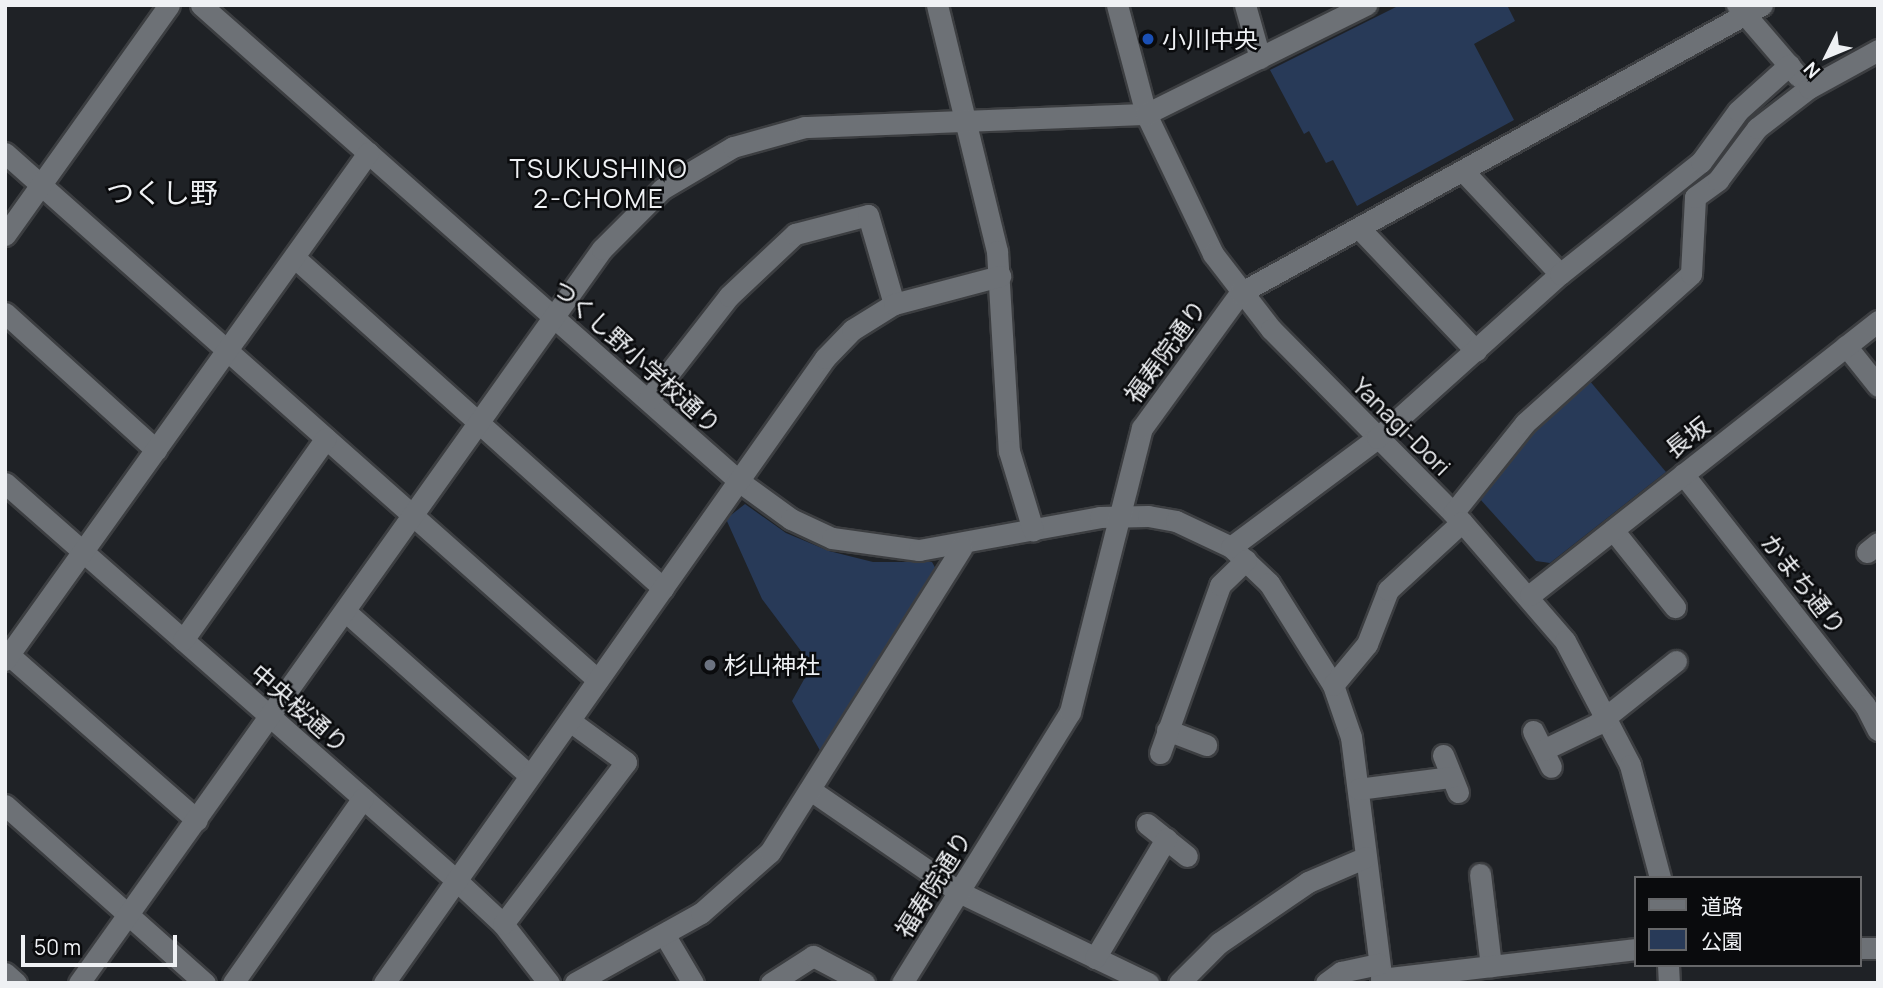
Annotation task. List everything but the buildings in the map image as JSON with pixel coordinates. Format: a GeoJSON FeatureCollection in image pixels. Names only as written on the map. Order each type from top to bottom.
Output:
{"type":"FeatureCollection","features":[{"type":"Feature","properties":{"kind":"street"},"geometry":{"type":"LineString","coordinates":[[5,235],[169,5]]}},
{"type":"Feature","properties":{"kind":"street","name":"つくし野小学校通り"},"geometry":{"type":"LineString","coordinates":[[201,5],[740,482],[791,519],[832,538],[874,548],[962,547],[1033,530],[1117,515],[1176,521],[1239,553]]}},
{"type":"Feature","properties":{"kind":"street"},"geometry":{"type":"LineString","coordinates":[[937,5],[1000,276],[1009,451],[1033,530]]}},
{"type":"Feature","properties":{"kind":"street","name":"Yanagi-Dori"},"geometry":{"type":"LineString","coordinates":[[1117,5],[1146,114],[1181,197],[1240,293],[1530,595],[1608,715],[1638,790],[1660,876]]}},
{"type":"Feature","properties":{"kind":"street"},"geometry":{"type":"LineString","coordinates":[[1245,5],[1260,58]]}},
{"type":"Feature","properties":{"kind":"street"},"geometry":{"type":"LineString","coordinates":[[79,983],[554,317],[631,215],[713,156],[805,127],[961,117],[1146,114],[1367,5]]}},
{"type":"Feature","properties":{"kind":"street"},"geometry":{"type":"LineString","coordinates":[[1748,9],[1809,88]]}},
{"type":"Feature","properties":{"kind":"street","name":"福寿院通り"},"geometry":{"type":"LineString","coordinates":[[902,983],[1070,712],[1132,453],[1153,406],[1240,293],[1464,172],[1748,9]]}},
{"type":"Feature","properties":{"kind":"street"},"geometry":{"type":"LineString","coordinates":[[1333,685],[1367,644],[1388,590],[1457,517],[1525,423],[1691,274],[1695,197],[1718,180],[1757,128],[1809,88],[1878,50]]}},
{"type":"Feature","properties":{"kind":"street"},"geometry":{"type":"LineString","coordinates":[[1160,753],[1220,585],[1239,553],[1377,438],[1560,274],[1702,162],[1738,111],[1789,65]]}},
{"type":"Feature","properties":{"kind":"street"},"geometry":{"type":"LineString","coordinates":[[5,153],[598,680]]}},
{"type":"Feature","properties":{"kind":"street"},"geometry":{"type":"LineString","coordinates":[[197,820],[7,657],[368,153]]}},
{"type":"Feature","properties":{"kind":"street"},"geometry":{"type":"LineString","coordinates":[[1464,172],[1560,274]]}},
{"type":"Feature","properties":{"kind":"street"},"geometry":{"type":"LineString","coordinates":[[648,400],[722,304],[795,234],[868,215],[894,304]]}},
{"type":"Feature","properties":{"kind":"street"},"geometry":{"type":"LineString","coordinates":[[1360,229],[1476,351]]}},
{"type":"Feature","properties":{"kind":"street"},"geometry":{"type":"LineString","coordinates":[[294,257],[663,588]]}},
{"type":"Feature","properties":{"kind":"street"},"geometry":{"type":"LineString","coordinates":[[384,983],[825,358],[852,330],[894,304],[1000,276]]}},
{"type":"Feature","properties":{"kind":"street"},"geometry":{"type":"LineString","coordinates":[[5,313],[156,450]]}},
{"type":"Feature","properties":{"kind":"street","name":"長坂"},"geometry":{"type":"LineString","coordinates":[[1530,595],[1878,321]]}},
{"type":"Feature","properties":{"kind":"street"},"geometry":{"type":"LineString","coordinates":[[1846,346],[1878,386]]}},
{"type":"Feature","properties":{"kind":"street"},"geometry":{"type":"LineString","coordinates":[[183,640],[326,438]]}},
{"type":"Feature","properties":{"kind":"street","name":"かまち通り"},"geometry":{"type":"LineString","coordinates":[[1684,474],[1865,705],[1878,730]]}},
{"type":"Feature","properties":{"kind":"street","name":"中央桜通り"},"geometry":{"type":"LineString","coordinates":[[5,483],[456,880],[503,924],[543,981]]}},
{"type":"Feature","properties":{"kind":"street"},"geometry":{"type":"LineString","coordinates":[[1613,530],[1675,607]]}},
{"type":"Feature","properties":{"kind":"street"},"geometry":{"type":"LineString","coordinates":[[575,983],[664,934],[738,886],[812,791],[962,547]]}},
{"type":"Feature","properties":{"kind":"street"},"geometry":{"type":"LineString","coordinates":[[1239,553],[1269,583],[1333,685],[1351,737],[1381,975]]}},
{"type":"Feature","properties":{"kind":"street"},"geometry":{"type":"LineString","coordinates":[[345,611],[529,775]]}},
{"type":"Feature","properties":{"kind":"street"},"geometry":{"type":"LineString","coordinates":[[1542,749],[1608,715],[1676,661]]}},
{"type":"Feature","properties":{"kind":"street"},"geometry":{"type":"LineString","coordinates":[[503,924],[625,762],[570,721]]}},
{"type":"Feature","properties":{"kind":"street"},"geometry":{"type":"LineString","coordinates":[[1167,730],[1206,745]]}},
{"type":"Feature","properties":{"kind":"street"},"geometry":{"type":"LineString","coordinates":[[1358,789],[1455,785],[1443,755]]}},
{"type":"Feature","properties":{"kind":"street"},"geometry":{"type":"LineString","coordinates":[[812,791],[959,892],[1148,983]]}},
{"type":"Feature","properties":{"kind":"street"},"geometry":{"type":"LineString","coordinates":[[233,983],[363,798]]}},
{"type":"Feature","properties":{"kind":"street"},"geometry":{"type":"LineString","coordinates":[[5,805],[205,983]]}},
{"type":"Feature","properties":{"kind":"street"},"geometry":{"type":"LineString","coordinates":[[1147,824],[1186,856]]}},
{"type":"Feature","properties":{"kind":"street"},"geometry":{"type":"LineString","coordinates":[[1095,958],[1166,839]]}},
{"type":"Feature","properties":{"kind":"street"},"geometry":{"type":"LineString","coordinates":[[1180,983],[1219,943],[1308,882],[1366,857]]}},
{"type":"Feature","properties":{"kind":"street"},"geometry":{"type":"LineString","coordinates":[[1480,874],[1491,966]]}},
{"type":"Feature","properties":{"kind":"street"},"geometry":{"type":"LineString","coordinates":[[664,934],[693,983]]}},
{"type":"Feature","properties":{"kind":"street"},"geometry":{"type":"LineString","coordinates":[[1326,983],[1341,971],[1381,975],[1491,966],[1634,949]]}},
{"type":"Feature","properties":{"kind":"street"},"geometry":{"type":"LineString","coordinates":[[771,983],[813,956],[864,983]]}},
{"type":"Feature","properties":{"kind":"street"},"geometry":{"type":"LineString","coordinates":[[5,973],[16,983]]}},
{"type":"Feature","properties":{"kind":"green space"},"geometry":{"type":"Polygon","coordinates":[[[1400,5],[1507,5],[1515,21],[1474,44],[1514,120],[1357,206],[1333,160],[1326,163],[1309,131],[1304,134],[1270,70],[1400,5]]]}},
{"type":"Feature","properties":{"kind":"green space"},"geometry":{"type":"Polygon","coordinates":[[[1589,380],[1666,472],[1550,563],[1536,561],[1480,499],[1481,491],[1533,426],[1589,380]]]}},
{"type":"Feature","properties":{"kind":"green space"},"geometry":{"type":"Polygon","coordinates":[[[745,504],[786,533],[829,551],[873,562],[932,562],[937,571],[822,754],[792,701],[807,674],[807,659],[762,599],[726,519],[745,504]]]}},
{"type":"Feature","properties":{"kind":"place","name":"小川中央"},"geometry":{"type":"Point","coordinates":[1148,39]}},
{"type":"Feature","properties":{"kind":"place","name":"杉山神社"},"geometry":{"type":"Point","coordinates":[710,665]}},
{"type":"Feature","properties":{"kind":"district","name":"TSUKUSHINO 2-CHOME"},"geometry":{"type":"Point","coordinates":[599,184]}},
{"type":"Feature","properties":{"kind":"district","name":"つくし野"},"geometry":{"type":"Point","coordinates":[162,192]}}]}
